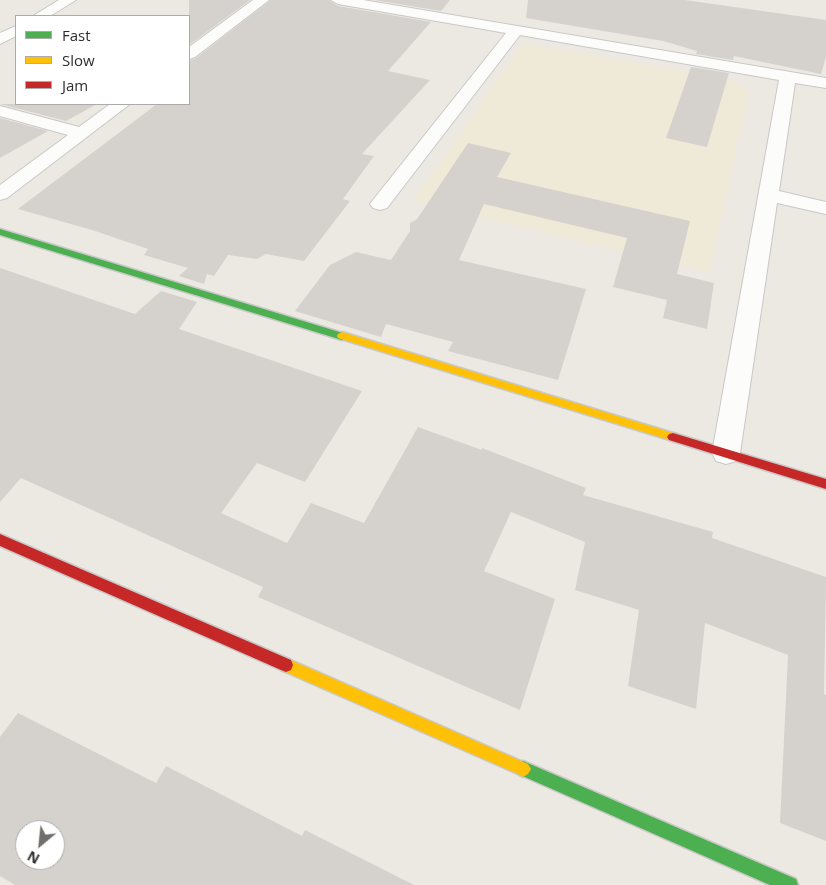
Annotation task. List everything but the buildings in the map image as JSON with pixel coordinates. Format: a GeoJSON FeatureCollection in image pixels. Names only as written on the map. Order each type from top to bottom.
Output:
{"type":"FeatureCollection","features":[{"type":"Feature","properties":{"kind":"street"},"geometry":{"type":"LineString","coordinates":[[42,15],[69,0]]}},
{"type":"Feature","properties":{"kind":"street"},"geometry":{"type":"LineString","coordinates":[[190,53],[262,0]]}},
{"type":"Feature","properties":{"kind":"street"},"geometry":{"type":"LineString","coordinates":[[338,0],[826,82]]}},
{"type":"Feature","properties":{"kind":"street"},"geometry":{"type":"LineString","coordinates":[[0,26],[15,30]]}},
{"type":"Feature","properties":{"kind":"street"},"geometry":{"type":"LineString","coordinates":[[380,204],[516,30]]}},
{"type":"Feature","properties":{"kind":"street"},"geometry":{"type":"LineString","coordinates":[[0,39],[15,31]]}},
{"type":"Feature","properties":{"kind":"street"},"geometry":{"type":"LineString","coordinates":[[726,453],[788,76]]}},
{"type":"Feature","properties":{"kind":"street"},"geometry":{"type":"LineString","coordinates":[[0,194],[120,105]]}},
{"type":"Feature","properties":{"kind":"street"},"geometry":{"type":"LineString","coordinates":[[0,112],[82,133]]}},
{"type":"Feature","properties":{"kind":"street"},"geometry":{"type":"LineString","coordinates":[[768,195],[826,208]]}},
{"type":"Feature","properties":{"kind":"street"},"geometry":{"type":"LineString","coordinates":[[0,232],[826,484]]}},
{"type":"Feature","properties":{"kind":"street"},"geometry":{"type":"LineString","coordinates":[[0,540],[790,885]]}},
{"type":"Feature","properties":{"kind":"shaded area"},"geometry":{"type":"Polygon","coordinates":[[[523,43],[732,80],[749,92],[709,272],[414,201],[523,43]]]}},
{"type":"Feature","properties":{"kind":"traffic: fast"},"geometry":{"type":"LineString","coordinates":[[0,232],[342,336]]}},
{"type":"Feature","properties":{"kind":"traffic: fast"},"geometry":{"type":"LineString","coordinates":[[523,769],[790,885]]}},
{"type":"Feature","properties":{"kind":"traffic: slow"},"geometry":{"type":"LineString","coordinates":[[342,336],[673,437]]}},
{"type":"Feature","properties":{"kind":"traffic: slow"},"geometry":{"type":"LineString","coordinates":[[286,665],[523,769]]}},
{"type":"Feature","properties":{"kind":"traffic: jam"},"geometry":{"type":"LineString","coordinates":[[673,437],[826,484]]}},
{"type":"Feature","properties":{"kind":"traffic: jam"},"geometry":{"type":"LineString","coordinates":[[0,540],[286,665]]}}]}
